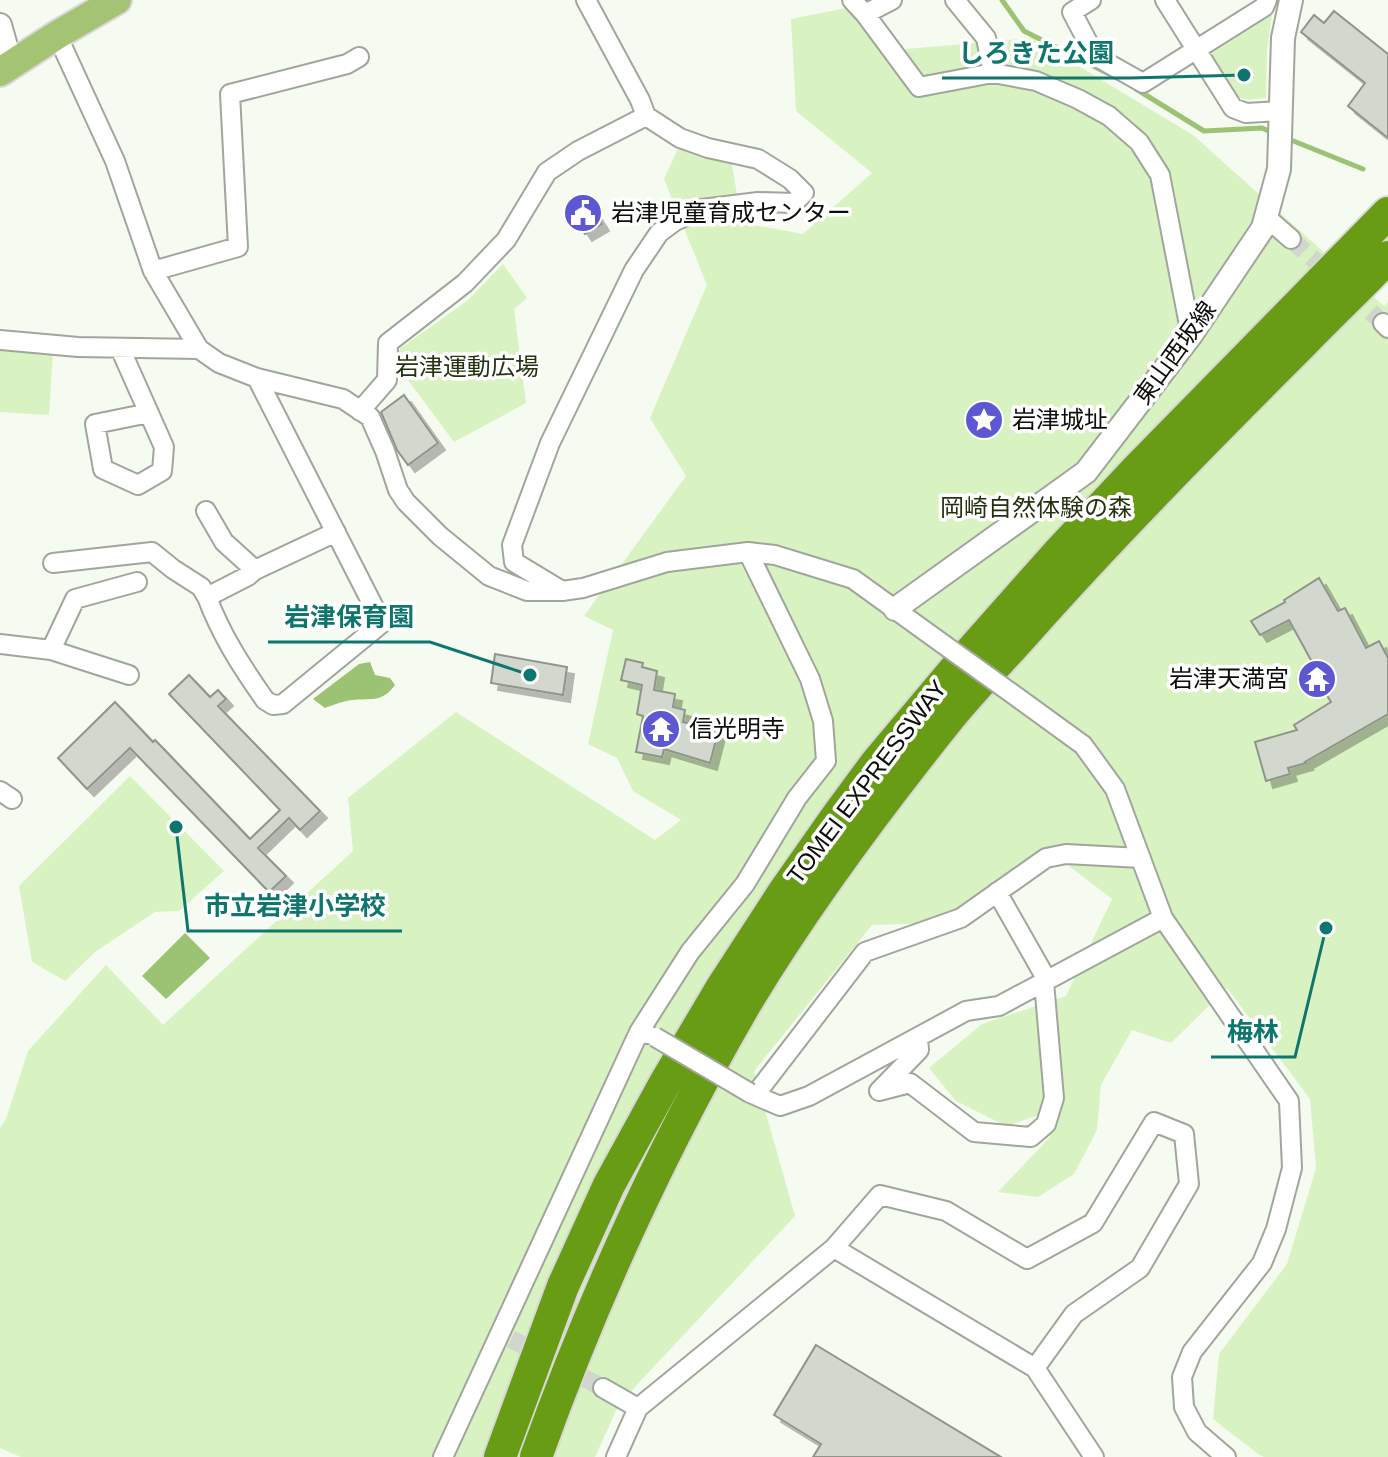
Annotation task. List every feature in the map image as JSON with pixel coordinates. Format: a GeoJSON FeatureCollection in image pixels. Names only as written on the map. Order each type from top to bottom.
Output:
{"type":"FeatureCollection","features":[{"type":"Feature","properties":{"kind":"highway","name":"TOMEI EXPRESSWAY"},"geometry":{"type":"LineString","coordinates":[[500,1457],[563,1286],[609,1185],[665,1083],[766,945],[837,816],[876,763],[1057,554],[1388,213]]}},
{"type":"Feature","properties":{"kind":"highway","name":"TOMEI EXPRESSWAY"},"geometry":{"type":"LineString","coordinates":[[536,1457],[589,1318],[636,1210],[692,1099],[747,1002],[766,945],[807,909],[952,715],[1062,591],[1388,257]]}},
{"type":"Feature","properties":{"kind":"main road"},"geometry":{"type":"LineString","coordinates":[[5,68],[117,0]]}},
{"type":"Feature","properties":{"kind":"street"},"geometry":{"type":"LineString","coordinates":[[562,591],[514,562],[512,545],[550,443],[634,270],[659,233],[675,221],[702,209],[758,202],[794,203],[804,193],[790,179],[758,159],[680,138],[646,116],[586,0]]}},
{"type":"Feature","properties":{"kind":"street"},"geometry":{"type":"LineString","coordinates":[[892,0],[859,7],[919,87],[993,73],[1036,81],[1109,116],[1139,142],[1160,175],[1191,335]]}},
{"type":"Feature","properties":{"kind":"street"},"geometry":{"type":"LineString","coordinates":[[955,0],[986,38],[993,73]]}},
{"type":"Feature","properties":{"kind":"street"},"geometry":{"type":"LineString","coordinates":[[1091,0],[1069,6],[1095,56],[1143,83],[1264,7],[1267,0]]}},
{"type":"Feature","properties":{"kind":"street"},"geometry":{"type":"LineString","coordinates":[[1165,0],[1233,108],[1246,113],[1282,111]]}},
{"type":"Feature","properties":{"kind":"street","name":"東山西坂線"},"geometry":{"type":"LineString","coordinates":[[895,609],[1086,472],[1191,335],[1263,228],[1279,169],[1283,38],[1291,0]]}},
{"type":"Feature","properties":{"kind":"street"},"geometry":{"type":"LineString","coordinates":[[0,25],[5,68]]}},
{"type":"Feature","properties":{"kind":"street"},"geometry":{"type":"LineString","coordinates":[[57,35],[115,161],[153,271],[199,349],[219,363],[257,378],[343,399],[370,417],[398,490],[406,502],[440,536],[489,576],[527,591],[562,591],[583,588],[667,562],[748,552],[775,555],[853,579],[1083,745],[1115,789],[1163,918],[1289,1101],[1292,1168],[1276,1229],[1262,1263],[1192,1352],[1182,1377],[1184,1407],[1197,1432],[1226,1457]]}},
{"type":"Feature","properties":{"kind":"street"},"geometry":{"type":"LineString","coordinates":[[153,271],[238,247],[230,94],[347,64],[359,57]]}},
{"type":"Feature","properties":{"kind":"street"},"geometry":{"type":"LineString","coordinates":[[360,411],[387,380],[388,343],[465,283],[506,240],[547,172],[578,151],[646,116]]}},
{"type":"Feature","properties":{"kind":"street"},"geometry":{"type":"LineString","coordinates":[[1266,217],[1291,239]]}},
{"type":"Feature","properties":{"kind":"street"},"geometry":{"type":"LineString","coordinates":[[0,340],[78,347],[199,349]]}},
{"type":"Feature","properties":{"kind":"street"},"geometry":{"type":"LineString","coordinates":[[120,348],[149,413],[164,447],[162,471],[138,485],[103,469],[95,424],[149,413]]}},
{"type":"Feature","properties":{"kind":"street"},"geometry":{"type":"LineString","coordinates":[[53,563],[152,552],[201,587],[232,650],[265,700],[273,705],[283,704],[382,623],[257,378]]}},
{"type":"Feature","properties":{"kind":"street"},"geometry":{"type":"LineString","coordinates":[[206,511],[224,542],[255,570]]}},
{"type":"Feature","properties":{"kind":"street"},"geometry":{"type":"LineString","coordinates":[[207,597],[255,570],[336,532]]}},
{"type":"Feature","properties":{"kind":"street"},"geometry":{"type":"LineString","coordinates":[[443,1457],[506,1335],[647,1034],[690,952],[745,884],[797,798],[826,761],[823,721],[810,679],[748,552]]}},
{"type":"Feature","properties":{"kind":"street"},"geometry":{"type":"LineString","coordinates":[[51,650],[75,599],[137,582]]}},
{"type":"Feature","properties":{"kind":"street"},"geometry":{"type":"LineString","coordinates":[[0,644],[51,650],[129,675]]}},
{"type":"Feature","properties":{"kind":"street"},"geometry":{"type":"LineString","coordinates":[[753,1094],[865,952],[961,918],[1046,858],[1066,854],[1141,858]]}},
{"type":"Feature","properties":{"kind":"street"},"geometry":{"type":"LineString","coordinates":[[918,1037],[919,1050],[879,1091],[910,1083],[974,1132],[1031,1137],[1046,1124],[1054,1098],[1045,981],[997,892]]}},
{"type":"Feature","properties":{"kind":"street"},"geometry":{"type":"LineString","coordinates":[[647,1034],[780,1106],[809,1096],[966,1011],[999,1006],[1163,918]]}},
{"type":"Feature","properties":{"kind":"street"},"geometry":{"type":"LineString","coordinates":[[616,1457],[638,1408],[834,1248],[880,1195],[946,1211],[1027,1259],[1093,1223],[1154,1122],[1184,1134],[1189,1184],[1140,1268],[1074,1314],[1035,1368]]}},
{"type":"Feature","properties":{"kind":"street"},"geometry":{"type":"LineString","coordinates":[[834,1248],[1035,1368],[1094,1457]]}},
{"type":"Feature","properties":{"kind":"street"},"geometry":{"type":"LineString","coordinates":[[603,1388],[638,1408]]}},
{"type":"Feature","properties":{"kind":"green space","name":"岡崎自然体験の森"},"geometry":{"type":"Polygon","coordinates":[[[846,8],[883,51],[1032,38],[1193,135],[1384,306],[1388,302],[1388,1457],[1264,1457],[1213,1419],[1219,1354],[1287,1264],[1316,1168],[1310,1099],[1227,988],[1171,1043],[1132,1030],[1101,1085],[1097,1130],[1074,1174],[1038,1197],[998,1192],[1050,1137],[1042,1114],[1006,1126],[956,1101],[929,1068],[982,1024],[1066,996],[1112,899],[1060,859],[964,922],[872,925],[754,1071],[795,1216],[619,1404],[595,1457],[21,1457],[0,1448],[0,1128],[6,1119],[28,1051],[106,965],[163,1025],[353,851],[348,798],[456,712],[655,840],[681,820],[633,791],[617,758],[588,744],[613,630],[584,616],[686,476],[650,418],[707,285],[664,179],[683,138],[730,154],[742,223],[803,234],[872,173],[796,111],[791,19],[846,8]]]}},
{"type":"Feature","properties":{"kind":"green space"},"geometry":{"type":"Polygon","coordinates":[[[1272,15],[1267,50],[1266,98],[1248,100],[1235,96],[1209,55],[1272,15]]]}},
{"type":"Feature","properties":{"kind":"green space","name":"岩津運動広場"},"geometry":{"type":"Polygon","coordinates":[[[503,264],[527,298],[514,309],[526,403],[454,442],[390,356],[468,300],[503,264]]]}},
{"type":"Feature","properties":{"kind":"green space"},"geometry":{"type":"Polygon","coordinates":[[[0,345],[53,352],[49,415],[0,412],[0,345]]]}},
{"type":"Feature","properties":{"kind":"green space"},"geometry":{"type":"Polygon","coordinates":[[[130,776],[224,871],[179,911],[155,912],[95,952],[65,981],[32,962],[19,886],[130,776]]]}},
{"type":"Feature","properties":{"kind":"shaded area"},"geometry":{"type":"Polygon","coordinates":[[[370,662],[375,675],[390,678],[395,685],[385,695],[345,701],[325,708],[313,699],[359,664],[370,662]]]}},
{"type":"Feature","properties":{"kind":"shaded area"},"geometry":{"type":"Polygon","coordinates":[[[185,933],[210,958],[166,999],[142,976],[185,933]]]}},
{"type":"Feature","properties":{"kind":"building"},"geometry":{"type":"Polygon","coordinates":[[[1334,11],[1388,54],[1388,138],[1348,106],[1365,83],[1301,32],[1314,15],[1324,23],[1334,11]]]}},
{"type":"Feature","properties":{"kind":"building"},"geometry":{"type":"Polygon","coordinates":[[[585,197],[602,224],[585,234],[568,208],[585,197]]]}},
{"type":"Feature","properties":{"kind":"building"},"geometry":{"type":"Polygon","coordinates":[[[404,395],[438,443],[408,465],[397,450],[381,412],[404,395]]]}},
{"type":"Feature","properties":{"kind":"building"},"geometry":{"type":"Polygon","coordinates":[[[1319,578],[1338,611],[1345,608],[1366,648],[1379,641],[1388,658],[1388,714],[1306,763],[1288,768],[1290,774],[1266,781],[1255,742],[1297,730],[1294,725],[1331,702],[1308,665],[1312,662],[1289,620],[1260,635],[1251,621],[1319,578]]]}},
{"type":"Feature","properties":{"kind":"building"},"geometry":{"type":"Polygon","coordinates":[[[495,654],[567,667],[563,695],[491,683],[495,654]]]}},
{"type":"Feature","properties":{"kind":"building"},"geometry":{"type":"Polygon","coordinates":[[[626,659],[643,663],[642,667],[657,671],[654,690],[675,694],[673,707],[685,710],[683,722],[718,732],[710,763],[664,749],[662,757],[636,752],[643,716],[637,714],[642,685],[621,680],[626,659]]]}},
{"type":"Feature","properties":{"kind":"building"},"geometry":{"type":"Polygon","coordinates":[[[189,675],[210,697],[218,690],[226,699],[218,706],[320,811],[300,830],[289,818],[258,848],[286,876],[269,892],[130,748],[87,789],[58,758],[115,702],[250,839],[280,810],[169,694],[189,675]]]}},
{"type":"Feature","properties":{"kind":"building"},"geometry":{"type":"Polygon","coordinates":[[[816,1345],[1001,1457],[813,1457],[821,1444],[774,1415],[816,1345]]]}},
{"type":"Feature","properties":{"kind":"waterway"},"geometry":{"type":"LineString","coordinates":[[1002,0],[1024,31],[1117,78]]}},
{"type":"Feature","properties":{"kind":"waterway"},"geometry":{"type":"LineString","coordinates":[[1136,89],[1204,131],[1262,128],[1273,133]]}},
{"type":"Feature","properties":{"kind":"waterway"},"geometry":{"type":"LineString","coordinates":[[1286,138],[1363,169]]}},
{"type":"Feature","properties":{"kind":"tunnel"},"geometry":{"type":"LineString","coordinates":[[1291,239],[1383,323]]}},
{"type":"Feature","properties":{"kind":"tunnel"},"geometry":{"type":"LineString","coordinates":[[511,1339],[603,1388]]}},
{"type":"Feature","properties":{"kind":"place","name":"しろきた公園"},"geometry":{"type":"Point","coordinates":[1244,75]}},
{"type":"Feature","properties":{"kind":"place","name":"岩津児童育成センター"},"geometry":{"type":"Point","coordinates":[583,213]}},
{"type":"Feature","properties":{"kind":"place","name":"岩津城址"},"geometry":{"type":"Point","coordinates":[984,420]}},
{"type":"Feature","properties":{"kind":"place","name":"岩津保育園"},"geometry":{"type":"Point","coordinates":[530,675]}},
{"type":"Feature","properties":{"kind":"place","name":"岩津天満宮"},"geometry":{"type":"Point","coordinates":[1317,679]}},
{"type":"Feature","properties":{"kind":"place","name":"信光明寺"},"geometry":{"type":"Point","coordinates":[661,729]}},
{"type":"Feature","properties":{"kind":"place","name":"市立岩津小学校"},"geometry":{"type":"Point","coordinates":[176,827]}},
{"type":"Feature","properties":{"kind":"place","name":"梅林"},"geometry":{"type":"Point","coordinates":[1326,928]}}]}
